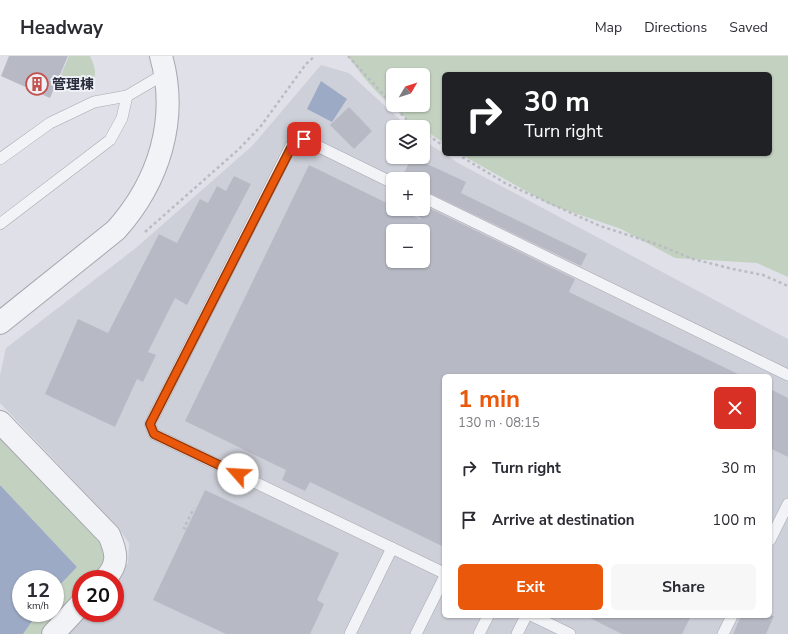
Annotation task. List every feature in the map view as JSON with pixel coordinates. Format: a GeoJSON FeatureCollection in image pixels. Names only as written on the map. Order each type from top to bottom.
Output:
{"type":"FeatureCollection","features":[{"type":"Feature","properties":{"kind":"street"},"geometry":{"type":"LineString","coordinates":[[0,323],[116,230],[132,211],[153,173],[161,151],[167,125],[164,65]]}},
{"type":"Feature","properties":{"kind":"street"},"geometry":{"type":"LineString","coordinates":[[0,422],[109,535],[115,548],[116,565],[112,570]]}},
{"type":"Feature","properties":{"kind":"street"},"geometry":{"type":"LineString","coordinates":[[53,634],[72,614]]}},
{"type":"Feature","properties":{"kind":"lane"},"geometry":{"type":"LineString","coordinates":[[0,159],[50,123],[94,102],[127,96],[164,65]]}},
{"type":"Feature","properties":{"kind":"lane"},"geometry":{"type":"LineString","coordinates":[[0,224],[110,140],[122,118],[127,96]]}},
{"type":"Feature","properties":{"kind":"lane"},"geometry":{"type":"LineString","coordinates":[[386,180],[304,139],[294,142],[150,424],[154,434],[442,572]]}},
{"type":"Feature","properties":{"kind":"lane"},"geometry":{"type":"LineString","coordinates":[[430,200],[788,375]]}},
{"type":"Feature","properties":{"kind":"lane"},"geometry":{"type":"LineString","coordinates":[[772,536],[788,504]]}},
{"type":"Feature","properties":{"kind":"lane"},"geometry":{"type":"LineString","coordinates":[[350,634],[392,548]]}},
{"type":"Feature","properties":{"kind":"lane"},"geometry":{"type":"LineString","coordinates":[[416,634],[442,582]]}},
{"type":"Feature","properties":{"kind":"lane"},"geometry":{"type":"LineString","coordinates":[[479,634],[487,618]]}},
{"type":"Feature","properties":{"kind":"lane"},"geometry":{"type":"LineString","coordinates":[[516,634],[525,618]]}},
{"type":"Feature","properties":{"kind":"lane"},"geometry":{"type":"LineString","coordinates":[[537,618],[570,634]]}},
{"type":"Feature","properties":{"kind":"lane"},"geometry":{"type":"LineString","coordinates":[[723,634],[731,618]]}},
{"type":"Feature","properties":{"kind":"path"},"geometry":{"type":"LineString","coordinates":[[142,234],[239,149],[262,126],[306,64],[315,56]]}},
{"type":"Feature","properties":{"kind":"path"},"geometry":{"type":"LineString","coordinates":[[348,56],[396,109],[408,120]]}},
{"type":"Feature","properties":{"kind":"path"},"geometry":{"type":"LineString","coordinates":[[430,137],[442,145]]}},
{"type":"Feature","properties":{"kind":"path"},"geometry":{"type":"LineString","coordinates":[[460,156],[505,183],[600,226],[656,244],[693,259],[763,275],[788,286]]}},
{"type":"Feature","properties":{"kind":"path"},"geometry":{"type":"LineString","coordinates":[[186,529],[184,528],[194,508]]}},
{"type":"Feature","properties":{"kind":"shaded area"},"geometry":{"type":"Polygon","coordinates":[[[321,65],[349,73],[386,107],[386,112],[392,112],[400,120],[386,120],[386,164],[430,164],[430,145],[442,152],[442,156],[448,156],[460,164],[788,339],[788,634],[65,634],[76,622],[124,622],[124,570],[122,570],[128,563],[129,543],[115,524],[0,403],[0,375],[6,348],[137,247],[252,146],[321,65]]]}},
{"type":"Feature","properties":{"kind":"green space"},"geometry":{"type":"Polygon","coordinates":[[[69,56],[90,56],[95,75],[93,81],[88,85],[74,89],[55,89],[69,56]]]}},
{"type":"Feature","properties":{"kind":"green space"},"geometry":{"type":"Polygon","coordinates":[[[348,56],[788,56],[788,277],[757,263],[675,258],[621,229],[551,205],[464,156],[772,156],[772,72],[442,72],[442,142],[430,134],[430,120],[409,120],[398,112],[430,112],[430,68],[386,68],[386,101],[348,56]]]}},
{"type":"Feature","properties":{"kind":"green space"},"geometry":{"type":"Polygon","coordinates":[[[0,432],[106,541],[104,569],[74,570],[77,567],[0,485],[0,432]]]}},
{"type":"Feature","properties":{"kind":"green space"},"geometry":{"type":"Polygon","coordinates":[[[72,572],[72,605],[64,613],[64,581],[72,572]]]}},
{"type":"Feature","properties":{"kind":"green space"},"geometry":{"type":"Polygon","coordinates":[[[32,622],[56,622],[45,634],[23,634],[32,622]]]}},
{"type":"Feature","properties":{"kind":"water"},"geometry":{"type":"Polygon","coordinates":[[[321,81],[347,99],[332,122],[307,109],[321,81]]]}},
{"type":"Feature","properties":{"kind":"water"},"geometry":{"type":"Polygon","coordinates":[[[0,485],[77,567],[72,570],[72,572],[64,581],[64,570],[12,570],[12,622],[32,622],[23,634],[0,634],[0,485]]]}},
{"type":"Feature","properties":{"kind":"building","name":"管理棟"},"geometry":{"type":"Polygon","coordinates":[[[9,56],[68,56],[50,98],[1,76],[9,56]]]}},
{"type":"Feature","properties":{"kind":"building"},"geometry":{"type":"Polygon","coordinates":[[[349,107],[372,131],[354,149],[330,125],[349,107]]]}},
{"type":"Feature","properties":{"kind":"building"},"geometry":{"type":"Polygon","coordinates":[[[408,164],[427,164],[466,182],[461,193],[587,254],[581,266],[430,193],[430,172],[404,172],[408,164]]]}},
{"type":"Feature","properties":{"kind":"building"},"geometry":{"type":"Polygon","coordinates":[[[309,165],[386,203],[386,216],[414,216],[422,220],[418,216],[430,216],[430,208],[575,279],[569,292],[738,374],[442,374],[442,546],[310,482],[305,491],[282,480],[286,470],[185,421],[309,165]]]}},
{"type":"Feature","properties":{"kind":"building"},"geometry":{"type":"Polygon","coordinates":[[[234,176],[251,184],[187,305],[175,298],[148,352],[156,355],[143,382],[137,379],[115,427],[45,394],[78,319],[108,333],[159,234],[177,243],[200,199],[208,203],[217,186],[226,191],[234,176]]]}},
{"type":"Feature","properties":{"kind":"building"},"geometry":{"type":"Polygon","coordinates":[[[772,390],[788,398],[788,457],[772,449],[772,390]]]}},
{"type":"Feature","properties":{"kind":"building"},"geometry":{"type":"Polygon","coordinates":[[[205,490],[339,553],[317,600],[324,604],[310,634],[226,634],[153,600],[205,490]]]}},
{"type":"Feature","properties":{"kind":"building"},"geometry":{"type":"Polygon","coordinates":[[[772,616],[774,616],[766,634],[733,634],[740,618],[772,618],[772,616]]]}},
{"type":"Feature","properties":{"kind":"building"},"geometry":{"type":"Polygon","coordinates":[[[590,618],[690,618],[682,634],[622,634],[590,618]]]}},
{"type":"Feature","properties":{"kind":"place","name":"管理棟"},"geometry":{"type":"Point","coordinates":[37,84]}},
{"type":"Feature","properties":{"kind":"route"},"geometry":{"type":"LineString","coordinates":[[238,474],[154,434],[150,424],[294,142],[304,139]]}}]}
